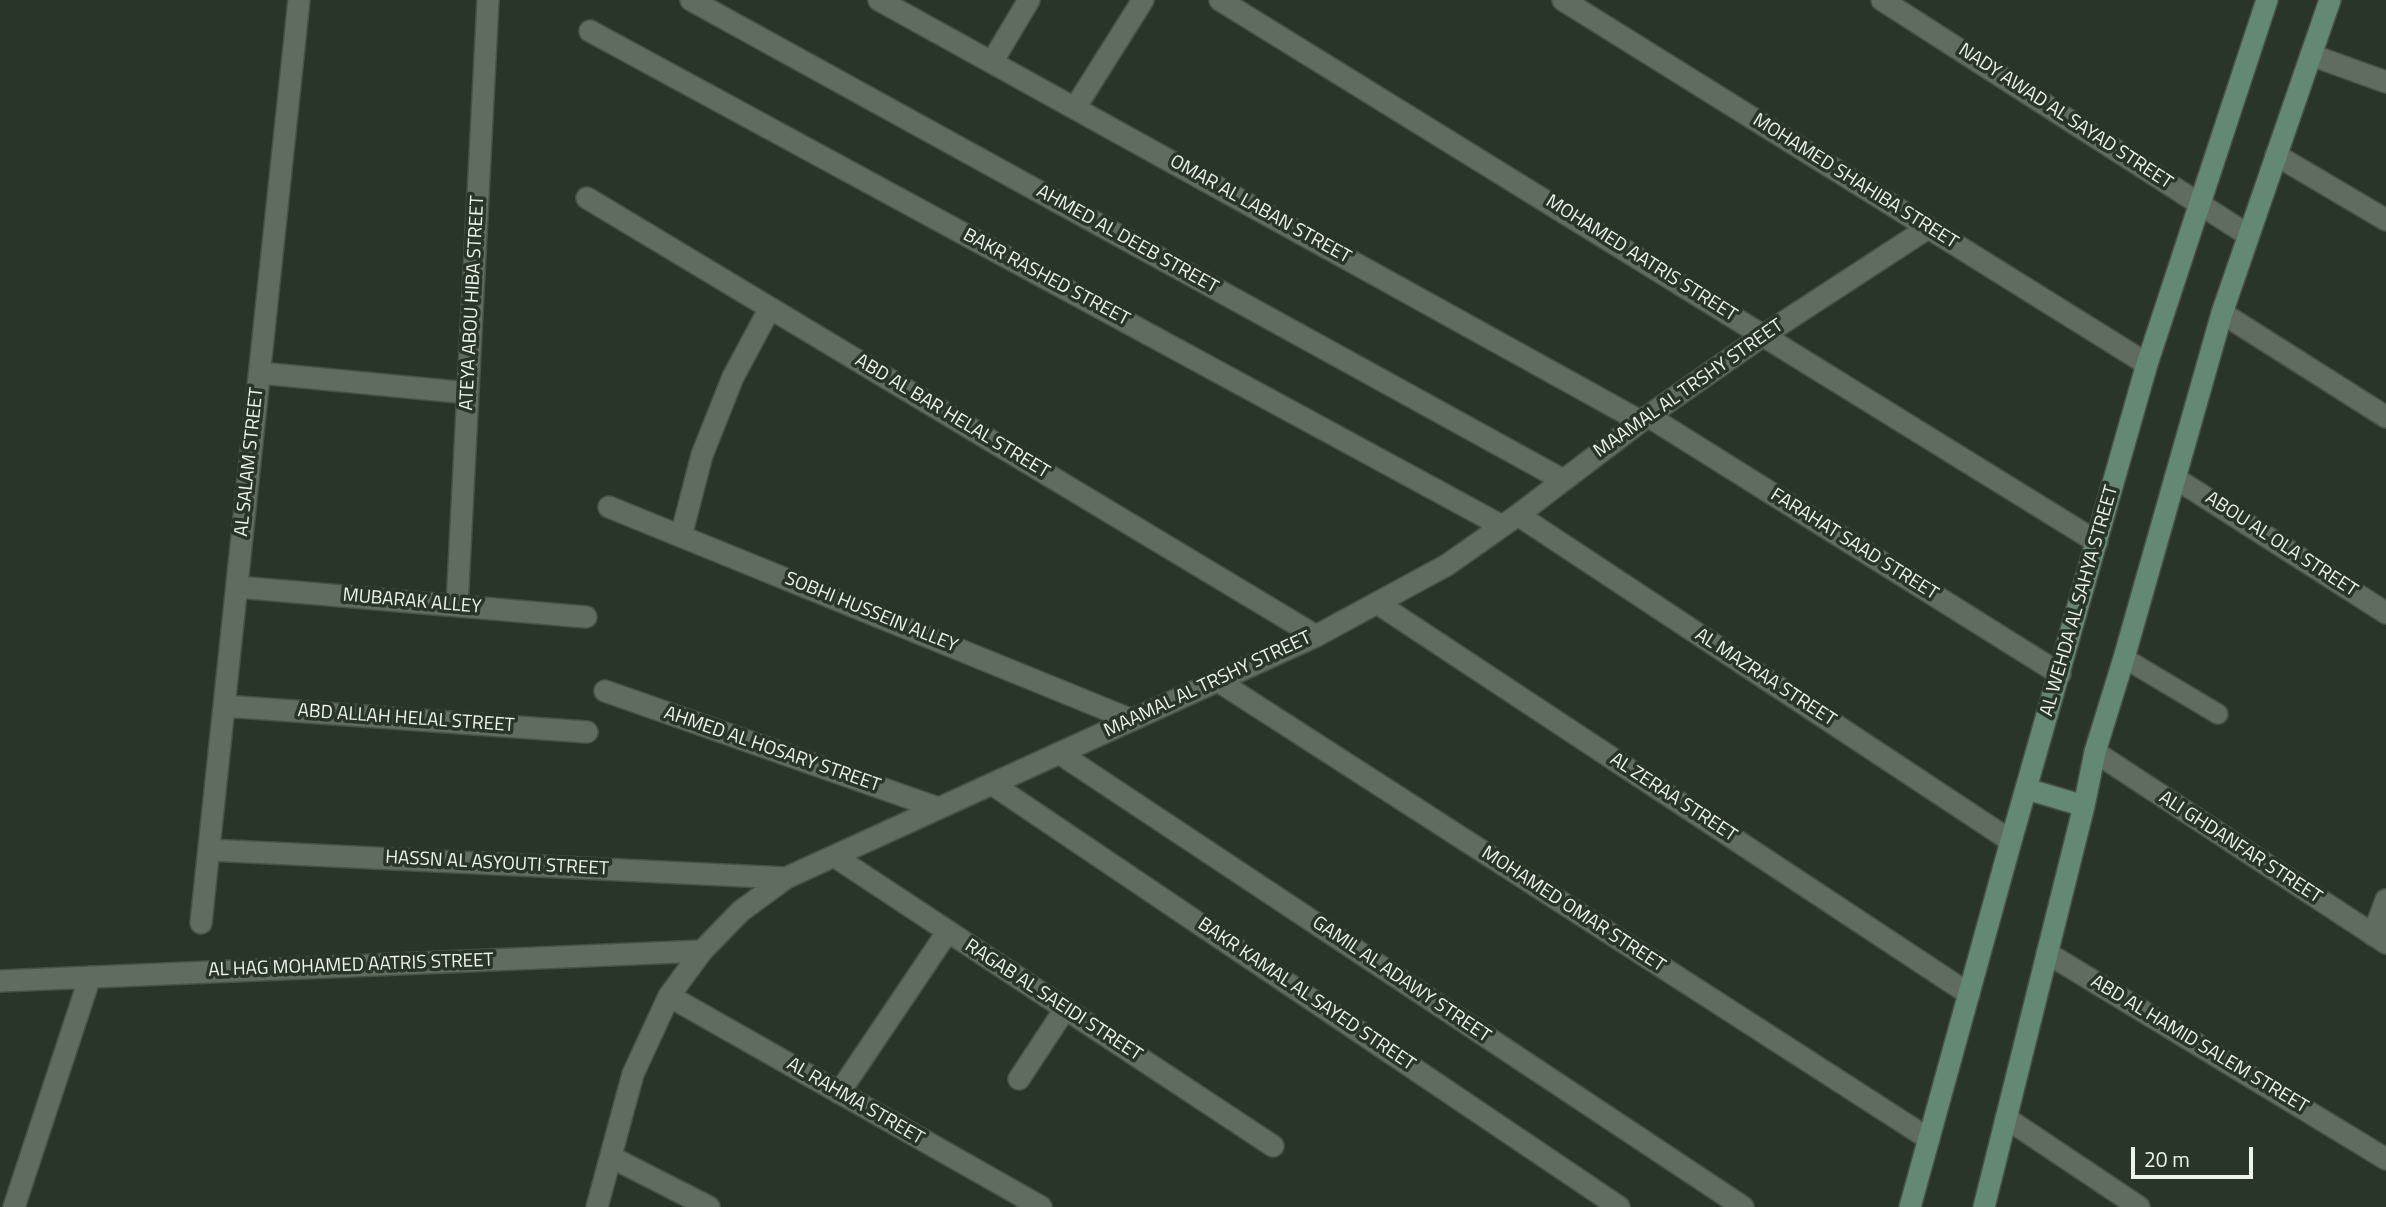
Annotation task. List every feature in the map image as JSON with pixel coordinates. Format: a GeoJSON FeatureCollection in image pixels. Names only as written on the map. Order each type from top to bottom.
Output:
{"type":"FeatureCollection","features":[{"type":"Feature","properties":{"kind":"street","name":"AL SALAM STREET"},"geometry":{"type":"LineString","coordinates":[[201,923],[299,0]]}},
{"type":"Feature","properties":{"kind":"street","name":"ATEYA ABOU HIBA STREET"},"geometry":{"type":"LineString","coordinates":[[457,606],[488,0]]}},
{"type":"Feature","properties":{"kind":"street","name":"AHMED AL DEEB STREET"},"geometry":{"type":"LineString","coordinates":[[691,0],[1563,480]]}},
{"type":"Feature","properties":{"kind":"street","name":"OMAR AL LABAN STREET"},"geometry":{"type":"LineString","coordinates":[[879,0],[1644,418]]}},
{"type":"Feature","properties":{"kind":"street"},"geometry":{"type":"LineString","coordinates":[[992,62],[1029,0]]}},
{"type":"Feature","properties":{"kind":"street"},"geometry":{"type":"LineString","coordinates":[[1076,108],[1143,0]]}},
{"type":"Feature","properties":{"kind":"street","name":"MOHAMED AATRIS STREET"},"geometry":{"type":"LineString","coordinates":[[1220,0],[2097,542]]}},
{"type":"Feature","properties":{"kind":"street","name":"MOHAMED SHAHIBA STREET"},"geometry":{"type":"LineString","coordinates":[[1563,0],[2147,363]]}},
{"type":"Feature","properties":{"kind":"street","name":"NADY AWAD AL SAYAD STREET"},"geometry":{"type":"LineString","coordinates":[[1882,0],[2248,235]]}},
{"type":"Feature","properties":{"kind":"street","name":"AL WEHDA AL SAHYA STREET"},"geometry":{"type":"LineString","coordinates":[[1910,1207],[2147,363],[2266,0]]}},
{"type":"Feature","properties":{"kind":"street"},"geometry":{"type":"LineString","coordinates":[[1984,1207],[2084,806],[2095,752],[2222,313],[2330,0]]}},
{"type":"Feature","properties":{"kind":"street","name":"BAKR RASHED STREET"},"geometry":{"type":"LineString","coordinates":[[590,31],[1510,520]]}},
{"type":"Feature","properties":{"kind":"street"},"geometry":{"type":"LineString","coordinates":[[2311,55],[2386,82]]}},
{"type":"Feature","properties":{"kind":"street"},"geometry":{"type":"LineString","coordinates":[[2276,155],[2386,220]]}},
{"type":"Feature","properties":{"kind":"street","name":"ABD AL BAR HELAL STREET"},"geometry":{"type":"LineString","coordinates":[[587,198],[1316,636]]}},
{"type":"Feature","properties":{"kind":"street","name":"MAAMAL AL TRSHY STREET"},"geometry":{"type":"LineString","coordinates":[[597,1207],[633,1074],[669,996],[702,951],[741,911],[786,878],[1316,636],[1447,565],[1644,418],[1764,335],[1928,228]]}},
{"type":"Feature","properties":{"kind":"street"},"geometry":{"type":"LineString","coordinates":[[681,536],[702,455],[733,377],[770,307]]}},
{"type":"Feature","properties":{"kind":"street"},"geometry":{"type":"LineString","coordinates":[[2222,313],[2386,416]]}},
{"type":"Feature","properties":{"kind":"street"},"geometry":{"type":"LineString","coordinates":[[260,373],[468,393]]}},
{"type":"Feature","properties":{"kind":"street","name":"FARAHAT SAAD STREET"},"geometry":{"type":"LineString","coordinates":[[1644,418],[2060,674]]}},
{"type":"Feature","properties":{"kind":"street","name":"ABOU AL OLA STREET"},"geometry":{"type":"LineString","coordinates":[[2175,478],[2386,613]]}},
{"type":"Feature","properties":{"kind":"street","name":"SOBHI HUSSEIN ALLEY"},"geometry":{"type":"LineString","coordinates":[[609,507],[1132,720]]}},
{"type":"Feature","properties":{"kind":"street","name":"AL MAZRAA STREET"},"geometry":{"type":"LineString","coordinates":[[1510,520],[2011,841]]}},
{"type":"Feature","properties":{"kind":"street","name":"MUBARAK ALLEY"},"geometry":{"type":"LineString","coordinates":[[237,587],[586,617]]}},
{"type":"Feature","properties":{"kind":"street","name":"AL ZERAA STREET"},"geometry":{"type":"LineString","coordinates":[[1377,603],[1969,994]]}},
{"type":"Feature","properties":{"kind":"street","name":"MOHAMED OMAR STREET"},"geometry":{"type":"LineString","coordinates":[[1218,681],[1929,1139]]}},
{"type":"Feature","properties":{"kind":"street","name":"AHMED AL HOSARY STREET"},"geometry":{"type":"LineString","coordinates":[[605,691],[938,808]]}},
{"type":"Feature","properties":{"kind":"street","name":"ABD ALLAH HELAL STREET"},"geometry":{"type":"LineString","coordinates":[[224,706],[587,732]]}},
{"type":"Feature","properties":{"kind":"street","name":"ALI GHDANFAR STREET"},"geometry":{"type":"LineString","coordinates":[[2095,752],[2380,939]]}},
{"type":"Feature","properties":{"kind":"street","name":"GAMIL AL ADAWY STREET"},"geometry":{"type":"LineString","coordinates":[[1059,753],[1743,1207]]}},
{"type":"Feature","properties":{"kind":"street","name":"BAKR KAMAL AL SAYED STREET"},"geometry":{"type":"LineString","coordinates":[[992,784],[1619,1207]]}},
{"type":"Feature","properties":{"kind":"street"},"geometry":{"type":"LineString","coordinates":[[2027,789],[2084,806]]}},
{"type":"Feature","properties":{"kind":"street","name":"HASSN AL ASYOUTI STREET"},"geometry":{"type":"LineString","coordinates":[[209,850],[786,878]]}},
{"type":"Feature","properties":{"kind":"street","name":"RAGAB AL SAEIDI STREET"},"geometry":{"type":"LineString","coordinates":[[834,856],[1273,1146]]}},
{"type":"Feature","properties":{"kind":"street"},"geometry":{"type":"LineString","coordinates":[[2380,939],[2386,900]]}},
{"type":"Feature","properties":{"kind":"street"},"geometry":{"type":"LineString","coordinates":[[839,1093],[948,931]]}},
{"type":"Feature","properties":{"kind":"street","name":"AL HAG MOHAMED AATRIS STREET"},"geometry":{"type":"LineString","coordinates":[[0,981],[702,951]]}},
{"type":"Feature","properties":{"kind":"street","name":"ABD AL HAMID SALEM STREET"},"geometry":{"type":"LineString","coordinates":[[2048,953],[2386,1159]]}},
{"type":"Feature","properties":{"kind":"street"},"geometry":{"type":"LineString","coordinates":[[13,1207],[90,977]]}},
{"type":"Feature","properties":{"kind":"street","name":"AL RAHMA STREET"},"geometry":{"type":"LineString","coordinates":[[669,996],[1041,1207]]}},
{"type":"Feature","properties":{"kind":"street"},"geometry":{"type":"LineString","coordinates":[[1019,1079],[1065,1009]]}},
{"type":"Feature","properties":{"kind":"street"},"geometry":{"type":"LineString","coordinates":[[2006,1118],[2139,1207]]}},
{"type":"Feature","properties":{"kind":"street"},"geometry":{"type":"LineString","coordinates":[[611,1157],[709,1207]]}},
{"type":"Feature","properties":{"kind":"lane"},"geometry":{"type":"LineString","coordinates":[[2124,658],[2218,714]]}}]}
